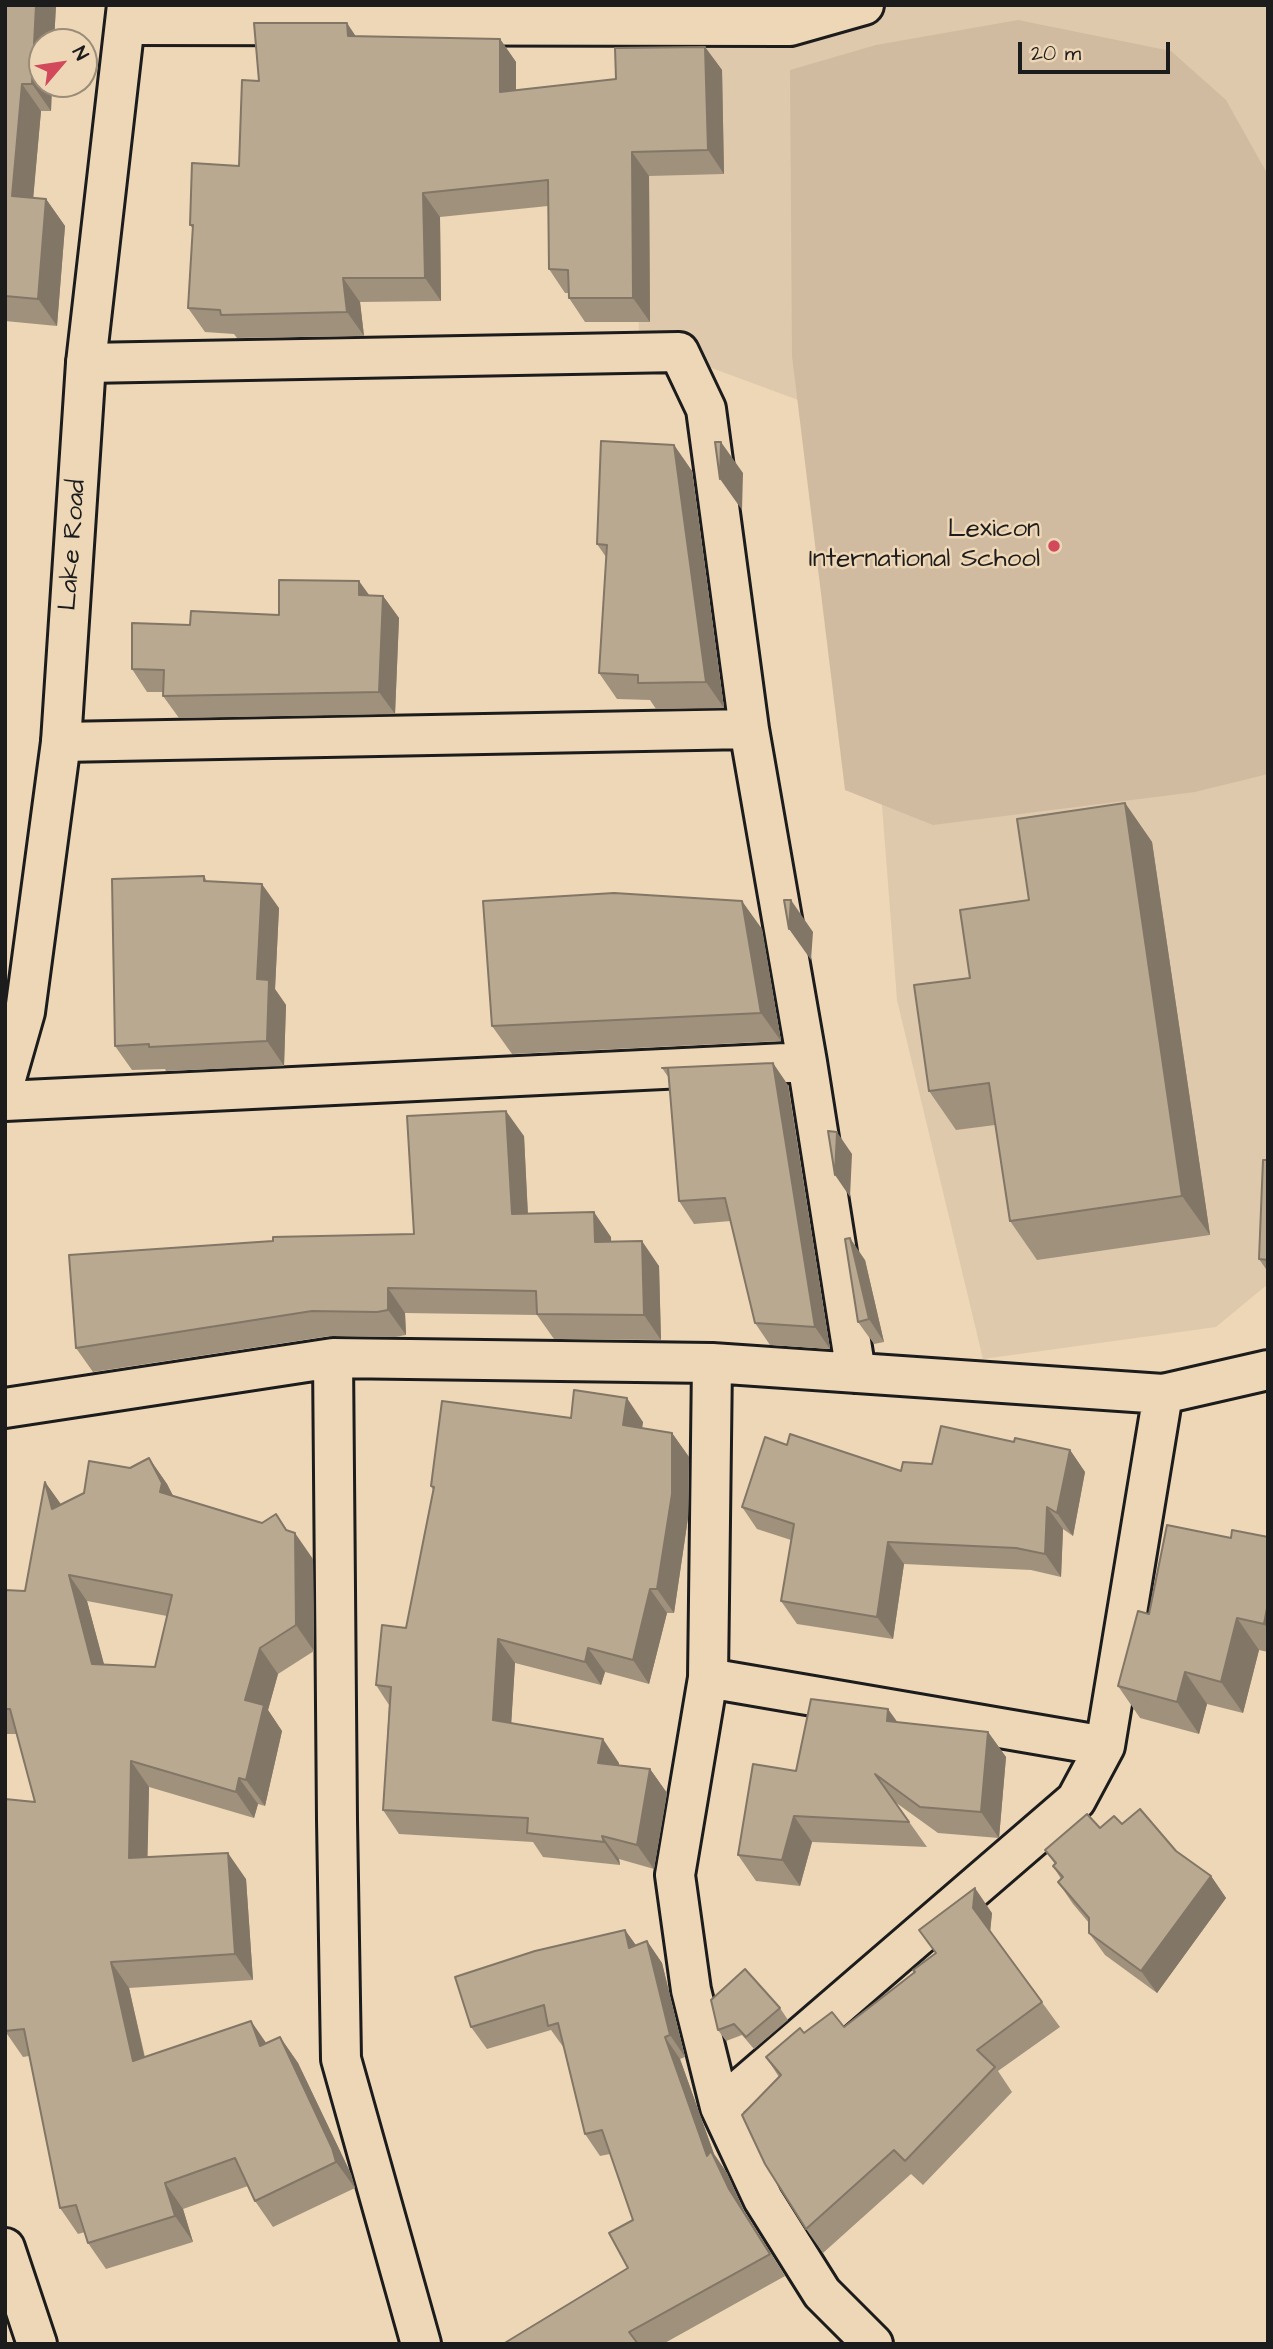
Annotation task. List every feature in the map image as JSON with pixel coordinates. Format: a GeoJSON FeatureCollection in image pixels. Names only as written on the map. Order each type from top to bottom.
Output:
{"type":"FeatureCollection","features":[{"type":"Feature","properties":{"kind":"street"},"geometry":{"type":"LineString","coordinates":[[127,15],[790,26],[864,5]]}},
{"type":"Feature","properties":{"kind":"street","name":"Lake Road"},"geometry":{"type":"LineString","coordinates":[[5,1082],[25,1012],[61,741],[86,363],[102,209],[127,15]]}},
{"type":"Feature","properties":{"kind":"street"},"geometry":{"type":"LineString","coordinates":[[86,363],[680,352],[706,409],[749,729],[807,1062],[856,1373]]}},
{"type":"Feature","properties":{"kind":"street"},"geometry":{"type":"LineString","coordinates":[[61,741],[749,729]]}},
{"type":"Feature","properties":{"kind":"street"},"geometry":{"type":"LineString","coordinates":[[5,1101],[807,1062]]}},
{"type":"Feature","properties":{"kind":"street"},"geometry":{"type":"LineString","coordinates":[[334,1358],[341,2059],[421,2344]]}},
{"type":"Feature","properties":{"kind":"street"},"geometry":{"type":"LineString","coordinates":[[5,1408],[334,1358],[712,1363],[1163,1394],[1268,1370]]}},
{"type":"Feature","properties":{"kind":"street"},"geometry":{"type":"LineString","coordinates":[[712,1363],[709,1678],[675,1875],[691,1990],[720,2107],[763,2199],[822,2293],[873,2344]]}},
{"type":"Feature","properties":{"kind":"street"},"geometry":{"type":"LineString","coordinates":[[720,2107],[1076,1800],[1105,1746],[1163,1394]]}},
{"type":"Feature","properties":{"kind":"street"},"geometry":{"type":"LineString","coordinates":[[709,1678],[1105,1746]]}},
{"type":"Feature","properties":{"kind":"street"},"geometry":{"type":"LineString","coordinates":[[5,2248],[37,2344]]}},
{"type":"Feature","properties":{"kind":"shaded area","name":"Lexicon International School"},"geometry":{"type":"Polygon","coordinates":[[[688,5],[1268,5],[1268,1284],[1216,1327],[983,1359],[897,1000],[873,689],[806,403],[639,341],[635,76],[688,5]]]}},
{"type":"Feature","properties":{"kind":"shaded area"},"geometry":{"type":"Polygon","coordinates":[[[1018,20],[1171,51],[1226,100],[1268,175],[1268,774],[1195,792],[933,825],[845,790],[792,356],[790,70],[876,45],[1018,20]]]}},
{"type":"Feature","properties":{"kind":"building"},"geometry":{"type":"Polygon","coordinates":[[[5,5],[36,5],[35,28],[28,28],[28,84],[22,84],[12,196],[46,199],[38,299],[5,296],[5,5]]]}},
{"type":"Feature","properties":{"kind":"building"},"geometry":{"type":"Polygon","coordinates":[[[254,23],[347,23],[348,36],[500,39],[500,92],[616,79],[615,48],[705,47],[708,150],[632,152],[633,298],[569,298],[568,270],[549,269],[548,180],[423,193],[425,278],[343,278],[347,312],[221,315],[220,310],[188,308],[193,225],[190,225],[192,163],[239,166],[242,80],[259,81],[254,23]]]}},
{"type":"Feature","properties":{"kind":"building"},"geometry":{"type":"Polygon","coordinates":[[[601,441],[674,445],[706,682],[638,683],[638,675],[599,673],[607,545],[597,544],[601,441]]]}},
{"type":"Feature","properties":{"kind":"building"},"geometry":{"type":"Polygon","coordinates":[[[715,442],[721,442],[720,479],[715,442]]]}},
{"type":"Feature","properties":{"kind":"building"},"geometry":{"type":"Polygon","coordinates":[[[279,580],[359,581],[359,595],[383,596],[379,692],[163,696],[164,670],[132,669],[132,623],[190,625],[191,611],[279,615],[279,580]]]}},
{"type":"Feature","properties":{"kind":"building"},"geometry":{"type":"Polygon","coordinates":[[[1125,803],[1182,1196],[1010,1221],[989,1083],[929,1091],[914,985],[970,978],[960,910],[1029,900],[1017,819],[1125,803]]]}},
{"type":"Feature","properties":{"kind":"building"},"geometry":{"type":"Polygon","coordinates":[[[204,876],[204,881],[262,884],[257,979],[269,980],[267,1041],[149,1047],[149,1044],[115,1046],[112,879],[204,876]]]}},
{"type":"Feature","properties":{"kind":"building"},"geometry":{"type":"Polygon","coordinates":[[[614,893],[742,901],[761,1013],[492,1026],[483,901],[614,893]]]}},
{"type":"Feature","properties":{"kind":"building"},"geometry":{"type":"Polygon","coordinates":[[[784,900],[791,900],[789,929],[784,900]]]}},
{"type":"Feature","properties":{"kind":"building"},"geometry":{"type":"Polygon","coordinates":[[[773,1063],[815,1327],[755,1323],[725,1198],[679,1201],[668,1068],[662,1068],[773,1063]]]}},
{"type":"Feature","properties":{"kind":"building"},"geometry":{"type":"Polygon","coordinates":[[[506,1111],[512,1214],[594,1212],[595,1242],[642,1241],[644,1315],[537,1314],[536,1291],[388,1288],[388,1310],[312,1311],[76,1348],[69,1255],[273,1241],[273,1237],[414,1234],[407,1116],[506,1111]]]}},
{"type":"Feature","properties":{"kind":"building"},"geometry":{"type":"Polygon","coordinates":[[[828,1131],[837,1132],[835,1175],[828,1131]]]}},
{"type":"Feature","properties":{"kind":"building"},"geometry":{"type":"Polygon","coordinates":[[[1263,1160],[1268,1160],[1268,1260],[1259,1259],[1263,1160]]]}},
{"type":"Feature","properties":{"kind":"building"},"geometry":{"type":"Polygon","coordinates":[[[850,1238],[869,1319],[858,1322],[845,1239],[850,1238]]]}},
{"type":"Feature","properties":{"kind":"building"},"geometry":{"type":"Polygon","coordinates":[[[574,1390],[627,1398],[623,1425],[672,1433],[672,1494],[657,1589],[650,1589],[633,1660],[588,1648],[585,1662],[498,1639],[493,1720],[603,1739],[598,1763],[650,1769],[637,1845],[602,1836],[604,1842],[527,1833],[528,1818],[383,1810],[391,1687],[376,1685],[382,1625],[406,1628],[434,1487],[431,1486],[442,1401],[571,1418],[574,1390]]]}},
{"type":"Feature","properties":{"kind":"building"},"geometry":{"type":"Polygon","coordinates":[[[941,1426],[1014,1442],[1015,1438],[1070,1450],[1057,1513],[1047,1507],[1045,1554],[1016,1548],[888,1542],[877,1617],[781,1601],[794,1524],[742,1507],[765,1437],[787,1445],[790,1434],[901,1471],[903,1462],[932,1464],[941,1426]]]}},
{"type":"Feature","properties":{"kind":"building"},"geometry":{"type":"Polygon","coordinates":[[[149,1458],[162,1483],[160,1492],[262,1523],[276,1514],[286,1530],[295,1533],[296,1625],[260,1648],[245,1700],[264,1705],[246,1780],[239,1778],[236,1792],[131,1761],[129,1858],[228,1853],[235,1954],[111,1962],[133,2061],[251,2021],[260,2046],[280,2037],[336,2162],[255,2201],[235,2158],[165,2183],[175,2216],[88,2243],[76,2205],[60,2208],[24,2029],[5,2031],[5,1799],[35,1802],[10,1709],[5,1709],[5,1590],[25,1591],[45,1482],[52,1509],[84,1493],[89,1461],[130,1468],[149,1458]],[[69,1575],[92,1664],[155,1667],[172,1595],[69,1575]]]}},
{"type":"Feature","properties":{"kind":"building"},"geometry":{"type":"Polygon","coordinates":[[[1167,1525],[1231,1538],[1232,1530],[1268,1537],[1268,1603],[1264,1624],[1237,1618],[1221,1682],[1185,1672],[1177,1702],[1118,1686],[1138,1611],[1149,1614],[1167,1525]]]}},
{"type":"Feature","properties":{"kind":"building"},"geometry":{"type":"Polygon","coordinates":[[[811,1699],[888,1709],[887,1721],[988,1732],[981,1812],[920,1807],[875,1774],[909,1822],[794,1816],[782,1860],[738,1855],[753,1764],[796,1771],[811,1699]]]}},
{"type":"Feature","properties":{"kind":"building"},"geometry":{"type":"Polygon","coordinates":[[[1140,1809],[1176,1851],[1211,1876],[1141,1971],[1089,1933],[1089,1918],[1058,1882],[1063,1877],[1053,1866],[1056,1863],[1045,1850],[1087,1814],[1100,1828],[1114,1816],[1122,1824],[1140,1809]]]}},
{"type":"Feature","properties":{"kind":"building"},"geometry":{"type":"Polygon","coordinates":[[[975,1888],[973,1908],[1042,2002],[977,2050],[995,2067],[905,2161],[894,2150],[806,2229],[765,2164],[742,2115],[781,2075],[766,2057],[800,2028],[804,2033],[832,2012],[844,2027],[915,1972],[913,1970],[936,1953],[919,1930],[975,1888]]]}},
{"type":"Feature","properties":{"kind":"building"},"geometry":{"type":"Polygon","coordinates":[[[625,1930],[629,1948],[647,1941],[670,2035],[665,2037],[707,2156],[711,2151],[729,2189],[770,2254],[629,2332],[638,2344],[503,2344],[628,2268],[609,2233],[633,2220],[602,2130],[585,2134],[558,2023],[548,2026],[544,2005],[471,2027],[455,1977],[535,1951],[625,1930]]]}},
{"type":"Feature","properties":{"kind":"building"},"geometry":{"type":"Polygon","coordinates":[[[745,1969],[780,2008],[746,2037],[734,2024],[718,2030],[711,2000],[745,1969]]]}},
{"type":"Feature","properties":{"kind":"place","name":"Lexicon International School"},"geometry":{"type":"Point","coordinates":[1054,546]}}]}
